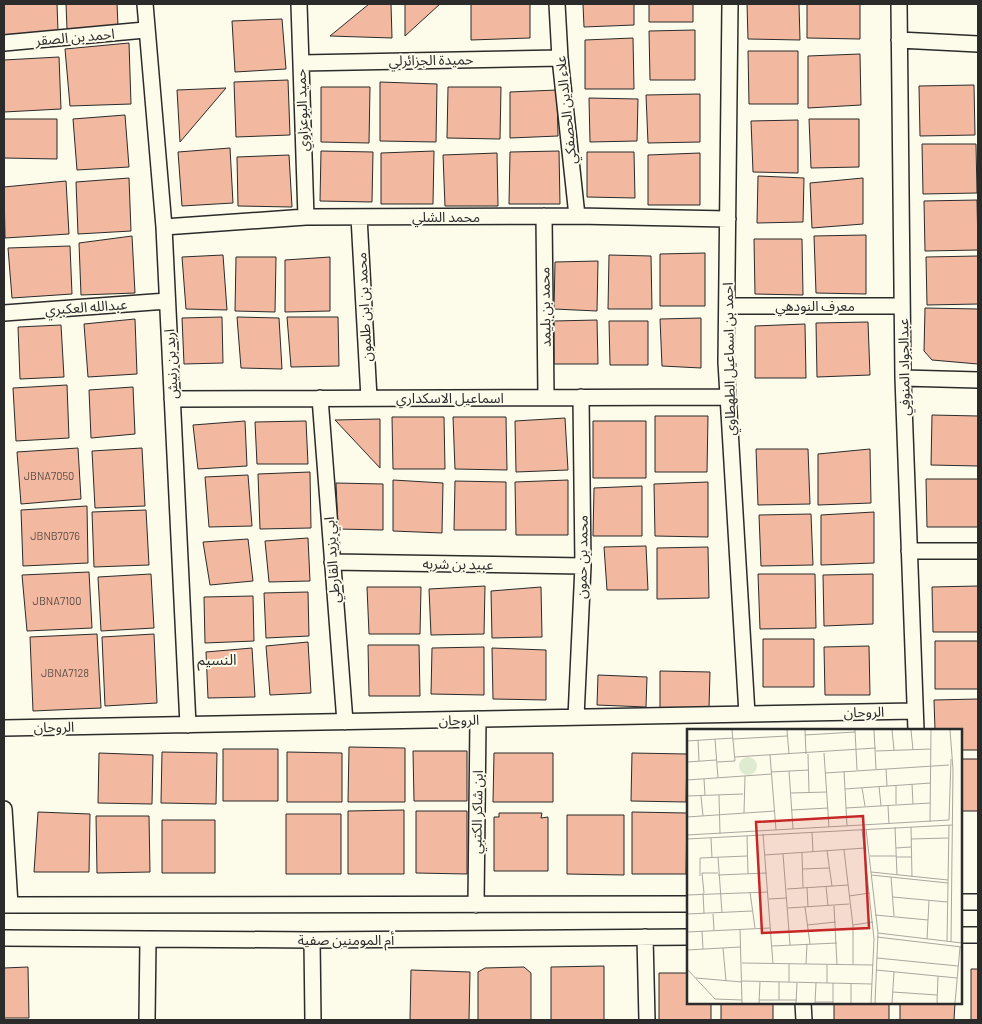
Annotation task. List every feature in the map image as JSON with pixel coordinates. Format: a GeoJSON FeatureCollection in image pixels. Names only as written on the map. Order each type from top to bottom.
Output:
{"type":"FeatureCollection","features":[{"type":"Feature","properties":{"kind":"street","name":"اربد بن رنيش"},"geometry":{"type":"LineString","coordinates":[[145,4],[145,30],[164,227],[188,725]]}},
{"type":"Feature","properties":{"kind":"street","name":"حميد البوعزاوي"},"geometry":{"type":"LineString","coordinates":[[299,4],[306,217]]}},
{"type":"Feature","properties":{"kind":"street","name":"علاء الدين الحصفكي"},"geometry":{"type":"LineString","coordinates":[[557,4],[560,58],[577,216]]}},
{"type":"Feature","properties":{"kind":"street","name":"احمد بن اسماعيل الطهطاوي"},"geometry":{"type":"LineString","coordinates":[[730,4],[728,397],[746,714]]}},
{"type":"Feature","properties":{"kind":"street","name":"عبدالجواد المنوفي"},"geometry":{"type":"LineString","coordinates":[[898,4],[903,378],[916,729]]}},
{"type":"Feature","properties":{"kind":"street","name":"احمد بن الصقر"},"geometry":{"type":"LineString","coordinates":[[4,43],[145,30]]}},
{"type":"Feature","properties":{"kind":"street"},"geometry":{"type":"LineString","coordinates":[[899,40],[978,44]]}},
{"type":"Feature","properties":{"kind":"street","name":"حميدة الجزائرلي"},"geometry":{"type":"LineString","coordinates":[[301,63],[560,58]]}},
{"type":"Feature","properties":{"kind":"street","name":"محمد بن بليمد"},"geometry":{"type":"LineString","coordinates":[[544,216],[546,397]]}},
{"type":"Feature","properties":{"kind":"street","name":"محمد الشلي"},"geometry":{"type":"LineString","coordinates":[[164,227],[306,217],[577,216],[728,219]]}},
{"type":"Feature","properties":{"kind":"street","name":"محمد بن ابن طلمون"},"geometry":{"type":"LineString","coordinates":[[360,217],[368,398]]}},
{"type":"Feature","properties":{"kind":"street","name":"عبدالله العكبري"},"geometry":{"type":"LineString","coordinates":[[4,313],[168,301]]}},
{"type":"Feature","properties":{"kind":"street","name":"معرف النودهي"},"geometry":{"type":"LineString","coordinates":[[727,306],[902,306]]}},
{"type":"Feature","properties":{"kind":"street"},"geometry":{"type":"LineString","coordinates":[[903,378],[978,380]]}},
{"type":"Feature","properties":{"kind":"street","name":"محمد بن حمون"},"geometry":{"type":"LineString","coordinates":[[576,717],[583,566],[581,397]]}},
{"type":"Feature","properties":{"kind":"street","name":"اسماعيل الاسكداري"},"geometry":{"type":"LineString","coordinates":[[172,399],[728,397]]}},
{"type":"Feature","properties":{"kind":"street","name":"ابي يزيد القارطي"},"geometry":{"type":"LineString","coordinates":[[320,398],[344,722]]}},
{"type":"Feature","properties":{"kind":"street"},"geometry":{"type":"LineString","coordinates":[[909,551],[978,551]]}},
{"type":"Feature","properties":{"kind":"street","name":"عبيد بن شربه"},"geometry":{"type":"LineString","coordinates":[[332,562],[583,566]]}},
{"type":"Feature","properties":{"kind":"street","name":"الروحان"},"geometry":{"type":"LineString","coordinates":[[4,728],[915,711]]}},
{"type":"Feature","properties":{"kind":"street","name":"ابن شاكر الكتبي"},"geometry":{"type":"LineString","coordinates":[[476,904],[478,719]]}},
{"type":"Feature","properties":{"kind":"street"},"geometry":{"type":"LineString","coordinates":[[4,809],[7,905],[687,904]]}},
{"type":"Feature","properties":{"kind":"street"},"geometry":{"type":"LineString","coordinates":[[962,902],[978,902]]}},
{"type":"Feature","properties":{"kind":"street"},"geometry":{"type":"LineString","coordinates":[[962,935],[978,935]]}},
{"type":"Feature","properties":{"kind":"street"},"geometry":{"type":"LineString","coordinates":[[645,937],[647,1020]]}},
{"type":"Feature","properties":{"kind":"street","name":"أم المومنين صفية"},"geometry":{"type":"LineString","coordinates":[[4,938],[312,940],[687,937]]}},
{"type":"Feature","properties":{"kind":"street"},"geometry":{"type":"LineString","coordinates":[[147,1020],[148,940]]}},
{"type":"Feature","properties":{"kind":"street"},"geometry":{"type":"LineString","coordinates":[[312,940],[313,1020]]}},
{"type":"Feature","properties":{"kind":"street"},"geometry":{"type":"LineString","coordinates":[[803,1004],[804,1020]]}},
{"type":"Feature","properties":{"kind":"building"},"geometry":{"type":"Polygon","coordinates":[[[4,4],[57,4],[58,31],[4,35],[4,4]]]}},
{"type":"Feature","properties":{"kind":"building"},"geometry":{"type":"Polygon","coordinates":[[[66,4],[117,4],[118,26],[67,29],[66,4]]]}},
{"type":"Feature","properties":{"kind":"building"},"geometry":{"type":"Polygon","coordinates":[[[369,4],[391,4],[392,38],[330,36],[369,4]]]}},
{"type":"Feature","properties":{"kind":"building"},"geometry":{"type":"Polygon","coordinates":[[[405,4],[440,4],[405,36],[405,4]]]}},
{"type":"Feature","properties":{"kind":"building"},"geometry":{"type":"Polygon","coordinates":[[[471,4],[530,4],[530,38],[471,40],[471,4]]]}},
{"type":"Feature","properties":{"kind":"building"},"geometry":{"type":"Polygon","coordinates":[[[583,4],[634,4],[634,25],[584,27],[583,4]]]}},
{"type":"Feature","properties":{"kind":"building"},"geometry":{"type":"Polygon","coordinates":[[[649,4],[693,4],[693,22],[649,22],[649,4]]]}},
{"type":"Feature","properties":{"kind":"building"},"geometry":{"type":"Polygon","coordinates":[[[747,4],[799,4],[800,40],[748,39],[747,4]]]}},
{"type":"Feature","properties":{"kind":"building"},"geometry":{"type":"Polygon","coordinates":[[[807,4],[860,4],[860,39],[807,38],[807,4]]]}},
{"type":"Feature","properties":{"kind":"building"},"geometry":{"type":"Polygon","coordinates":[[[282,19],[286,69],[235,72],[232,21],[282,19]]]}},
{"type":"Feature","properties":{"kind":"building"},"geometry":{"type":"Polygon","coordinates":[[[695,30],[695,80],[650,80],[649,31],[695,30]]]}},
{"type":"Feature","properties":{"kind":"building"},"geometry":{"type":"Polygon","coordinates":[[[633,38],[634,89],[585,89],[585,40],[633,38]]]}},
{"type":"Feature","properties":{"kind":"building"},"geometry":{"type":"Polygon","coordinates":[[[129,43],[131,104],[70,106],[65,49],[129,43]]]}},
{"type":"Feature","properties":{"kind":"building"},"geometry":{"type":"Polygon","coordinates":[[[748,51],[798,51],[798,104],[749,104],[748,51]]]}},
{"type":"Feature","properties":{"kind":"building"},"geometry":{"type":"Polygon","coordinates":[[[860,54],[861,105],[808,108],[808,56],[860,54]]]}},
{"type":"Feature","properties":{"kind":"building"},"geometry":{"type":"Polygon","coordinates":[[[59,57],[61,109],[4,112],[4,60],[59,57]]]}},
{"type":"Feature","properties":{"kind":"building"},"geometry":{"type":"Polygon","coordinates":[[[288,80],[290,135],[236,137],[234,82],[288,80]]]}},
{"type":"Feature","properties":{"kind":"building"},"geometry":{"type":"Polygon","coordinates":[[[380,82],[437,84],[436,142],[380,141],[380,82]]]}},
{"type":"Feature","properties":{"kind":"building"},"geometry":{"type":"Polygon","coordinates":[[[974,85],[975,135],[920,136],[919,86],[974,85]]]}},
{"type":"Feature","properties":{"kind":"building"},"geometry":{"type":"Polygon","coordinates":[[[321,87],[370,87],[369,143],[321,142],[321,87]]]}},
{"type":"Feature","properties":{"kind":"building"},"geometry":{"type":"Polygon","coordinates":[[[448,87],[501,87],[500,139],[447,138],[448,87]]]}},
{"type":"Feature","properties":{"kind":"building"},"geometry":{"type":"Polygon","coordinates":[[[226,88],[180,142],[177,90],[226,88]]]}},
{"type":"Feature","properties":{"kind":"building"},"geometry":{"type":"Polygon","coordinates":[[[557,90],[558,136],[510,138],[510,92],[557,90]]]}},
{"type":"Feature","properties":{"kind":"building"},"geometry":{"type":"Polygon","coordinates":[[[700,94],[700,142],[648,143],[646,95],[700,94]]]}},
{"type":"Feature","properties":{"kind":"building"},"geometry":{"type":"Polygon","coordinates":[[[589,98],[638,99],[637,141],[590,142],[589,98]]]}},
{"type":"Feature","properties":{"kind":"building"},"geometry":{"type":"Polygon","coordinates":[[[125,115],[129,167],[77,170],[73,119],[125,115]]]}},
{"type":"Feature","properties":{"kind":"building"},"geometry":{"type":"Polygon","coordinates":[[[4,119],[57,119],[57,159],[4,158],[4,119]]]}},
{"type":"Feature","properties":{"kind":"building"},"geometry":{"type":"Polygon","coordinates":[[[809,119],[859,119],[859,167],[811,168],[809,119]]]}},
{"type":"Feature","properties":{"kind":"building"},"geometry":{"type":"Polygon","coordinates":[[[798,120],[798,173],[753,172],[751,121],[798,120]]]}},
{"type":"Feature","properties":{"kind":"building"},"geometry":{"type":"Polygon","coordinates":[[[922,144],[976,144],[977,193],[923,194],[922,144]]]}},
{"type":"Feature","properties":{"kind":"building"},"geometry":{"type":"Polygon","coordinates":[[[230,148],[233,203],[182,206],[178,152],[230,148]]]}},
{"type":"Feature","properties":{"kind":"building"},"geometry":{"type":"Polygon","coordinates":[[[321,151],[373,152],[372,202],[320,201],[321,151]]]}},
{"type":"Feature","properties":{"kind":"building"},"geometry":{"type":"Polygon","coordinates":[[[434,151],[433,204],[381,204],[381,153],[434,151]]]}},
{"type":"Feature","properties":{"kind":"building"},"geometry":{"type":"Polygon","coordinates":[[[559,151],[560,204],[509,204],[510,152],[559,151]]]}},
{"type":"Feature","properties":{"kind":"building"},"geometry":{"type":"Polygon","coordinates":[[[587,152],[634,152],[635,198],[587,197],[587,152]]]}},
{"type":"Feature","properties":{"kind":"building"},"geometry":{"type":"Polygon","coordinates":[[[497,153],[498,206],[445,206],[443,155],[497,153]]]}},
{"type":"Feature","properties":{"kind":"building"},"geometry":{"type":"Polygon","coordinates":[[[700,153],[700,205],[648,205],[648,155],[700,153]]]}},
{"type":"Feature","properties":{"kind":"building"},"geometry":{"type":"Polygon","coordinates":[[[289,155],[292,207],[238,206],[237,157],[289,155]]]}},
{"type":"Feature","properties":{"kind":"building"},"geometry":{"type":"Polygon","coordinates":[[[758,176],[804,178],[803,222],[757,223],[758,176]]]}},
{"type":"Feature","properties":{"kind":"building"},"geometry":{"type":"Polygon","coordinates":[[[129,178],[131,231],[78,234],[76,182],[129,178]]]}},
{"type":"Feature","properties":{"kind":"building"},"geometry":{"type":"Polygon","coordinates":[[[863,178],[863,224],[812,228],[810,183],[863,178]]]}},
{"type":"Feature","properties":{"kind":"building"},"geometry":{"type":"Polygon","coordinates":[[[66,181],[69,234],[5,238],[4,187],[66,181]]]}},
{"type":"Feature","properties":{"kind":"building"},"geometry":{"type":"Polygon","coordinates":[[[977,200],[978,250],[925,251],[924,201],[977,200]]]}},
{"type":"Feature","properties":{"kind":"building"},"geometry":{"type":"Polygon","coordinates":[[[866,235],[866,294],[816,293],[814,236],[866,235]]]}},
{"type":"Feature","properties":{"kind":"building"},"geometry":{"type":"Polygon","coordinates":[[[132,236],[135,293],[81,295],[79,243],[132,236]]]}},
{"type":"Feature","properties":{"kind":"building"},"geometry":{"type":"Polygon","coordinates":[[[754,239],[802,239],[803,295],[755,294],[754,239]]]}},
{"type":"Feature","properties":{"kind":"building"},"geometry":{"type":"Polygon","coordinates":[[[70,246],[72,294],[12,298],[8,248],[70,246]]]}},
{"type":"Feature","properties":{"kind":"building"},"geometry":{"type":"Polygon","coordinates":[[[705,253],[705,306],[660,306],[660,254],[705,253]]]}},
{"type":"Feature","properties":{"kind":"building"},"geometry":{"type":"Polygon","coordinates":[[[223,255],[227,310],[186,309],[182,257],[223,255]]]}},
{"type":"Feature","properties":{"kind":"building"},"geometry":{"type":"Polygon","coordinates":[[[609,255],[651,256],[652,309],[608,309],[609,255]]]}},
{"type":"Feature","properties":{"kind":"building"},"geometry":{"type":"Polygon","coordinates":[[[978,256],[978,304],[927,305],[926,257],[978,256]]]}},
{"type":"Feature","properties":{"kind":"building"},"geometry":{"type":"Polygon","coordinates":[[[236,257],[276,257],[275,312],[235,311],[236,257]]]}},
{"type":"Feature","properties":{"kind":"building"},"geometry":{"type":"Polygon","coordinates":[[[330,257],[330,311],[285,312],[285,260],[330,257]]]}},
{"type":"Feature","properties":{"kind":"building"},"geometry":{"type":"Polygon","coordinates":[[[598,261],[597,311],[554,309],[555,262],[598,261]]]}},
{"type":"Feature","properties":{"kind":"building"},"geometry":{"type":"Polygon","coordinates":[[[925,308],[978,309],[978,364],[932,360],[924,351],[925,308]]]}},
{"type":"Feature","properties":{"kind":"building"},"geometry":{"type":"Polygon","coordinates":[[[222,317],[223,363],[184,364],[182,318],[222,317]]]}},
{"type":"Feature","properties":{"kind":"building"},"geometry":{"type":"Polygon","coordinates":[[[237,317],[279,318],[282,369],[241,368],[237,317]]]}},
{"type":"Feature","properties":{"kind":"building"},"geometry":{"type":"Polygon","coordinates":[[[287,317],[338,317],[339,366],[291,367],[287,317]]]}},
{"type":"Feature","properties":{"kind":"building"},"geometry":{"type":"Polygon","coordinates":[[[701,318],[701,368],[662,366],[660,319],[701,318]]]}},
{"type":"Feature","properties":{"kind":"building"},"geometry":{"type":"Polygon","coordinates":[[[135,319],[137,374],[88,377],[84,324],[135,319]]]}},
{"type":"Feature","properties":{"kind":"building"},"geometry":{"type":"Polygon","coordinates":[[[597,320],[598,364],[554,364],[554,321],[597,320]]]}},
{"type":"Feature","properties":{"kind":"building"},"geometry":{"type":"Polygon","coordinates":[[[609,321],[648,321],[648,365],[610,365],[609,321]]]}},
{"type":"Feature","properties":{"kind":"building"},"geometry":{"type":"Polygon","coordinates":[[[868,322],[870,375],[817,377],[816,323],[868,322]]]}},
{"type":"Feature","properties":{"kind":"building"},"geometry":{"type":"Polygon","coordinates":[[[805,324],[806,378],[755,378],[755,326],[805,324]]]}},
{"type":"Feature","properties":{"kind":"building"},"geometry":{"type":"Polygon","coordinates":[[[61,325],[64,377],[20,379],[18,327],[61,325]]]}},
{"type":"Feature","properties":{"kind":"building"},"geometry":{"type":"Polygon","coordinates":[[[67,385],[69,438],[16,441],[13,388],[67,385]]]}},
{"type":"Feature","properties":{"kind":"building"},"geometry":{"type":"Polygon","coordinates":[[[133,387],[135,434],[91,438],[89,390],[133,387]]]}},
{"type":"Feature","properties":{"kind":"building"},"geometry":{"type":"Polygon","coordinates":[[[932,415],[978,416],[978,466],[931,465],[932,415]]]}},
{"type":"Feature","properties":{"kind":"building"},"geometry":{"type":"Polygon","coordinates":[[[655,416],[708,416],[707,472],[655,472],[655,416]]]}},
{"type":"Feature","properties":{"kind":"building"},"geometry":{"type":"Polygon","coordinates":[[[392,417],[444,417],[445,469],[393,469],[392,417]]]}},
{"type":"Feature","properties":{"kind":"building"},"geometry":{"type":"Polygon","coordinates":[[[453,417],[506,417],[507,470],[455,469],[453,417]]]}},
{"type":"Feature","properties":{"kind":"building"},"geometry":{"type":"Polygon","coordinates":[[[565,418],[568,470],[516,472],[515,421],[565,418]]]}},
{"type":"Feature","properties":{"kind":"building"},"geometry":{"type":"Polygon","coordinates":[[[380,419],[380,468],[335,420],[380,419]]]}},
{"type":"Feature","properties":{"kind":"building"},"geometry":{"type":"Polygon","coordinates":[[[245,421],[247,466],[198,469],[193,425],[245,421]]]}},
{"type":"Feature","properties":{"kind":"building"},"geometry":{"type":"Polygon","coordinates":[[[306,421],[308,464],[257,464],[255,422],[306,421]]]}},
{"type":"Feature","properties":{"kind":"building"},"geometry":{"type":"Polygon","coordinates":[[[593,421],[646,421],[646,478],[593,478],[593,421]]]}},
{"type":"Feature","properties":{"kind":"building"},"geometry":{"type":"Polygon","coordinates":[[[78,448],[81,499],[21,504],[17,452],[78,448]]]}},
{"type":"Feature","properties":{"kind":"building"},"geometry":{"type":"Polygon","coordinates":[[[142,448],[145,506],[95,508],[92,451],[142,448]]]}},
{"type":"Feature","properties":{"kind":"building"},"geometry":{"type":"Polygon","coordinates":[[[756,449],[808,449],[810,504],[758,505],[756,449]]]}},
{"type":"Feature","properties":{"kind":"building"},"geometry":{"type":"Polygon","coordinates":[[[870,449],[871,503],[818,505],[818,454],[870,449]]]}},
{"type":"Feature","properties":{"kind":"building"},"geometry":{"type":"Polygon","coordinates":[[[310,472],[311,528],[260,529],[258,474],[310,472]]]}},
{"type":"Feature","properties":{"kind":"building"},"geometry":{"type":"Polygon","coordinates":[[[248,475],[252,526],[209,527],[205,477],[248,475]]]}},
{"type":"Feature","properties":{"kind":"building"},"geometry":{"type":"Polygon","coordinates":[[[926,479],[978,479],[978,527],[927,527],[926,479]]]}},
{"type":"Feature","properties":{"kind":"building"},"geometry":{"type":"Polygon","coordinates":[[[393,480],[443,483],[442,533],[393,531],[393,480]]]}},
{"type":"Feature","properties":{"kind":"building"},"geometry":{"type":"Polygon","coordinates":[[[568,480],[568,535],[516,535],[515,482],[568,480]]]}},
{"type":"Feature","properties":{"kind":"building"},"geometry":{"type":"Polygon","coordinates":[[[455,481],[506,482],[506,530],[454,530],[455,481]]]}},
{"type":"Feature","properties":{"kind":"building"},"geometry":{"type":"Polygon","coordinates":[[[708,482],[708,537],[655,536],[654,484],[708,482]]]}},
{"type":"Feature","properties":{"kind":"building"},"geometry":{"type":"Polygon","coordinates":[[[336,483],[383,484],[383,530],[338,529],[336,483]]]}},
{"type":"Feature","properties":{"kind":"building"},"geometry":{"type":"Polygon","coordinates":[[[642,486],[642,536],[593,536],[594,488],[642,486]]]}},
{"type":"Feature","properties":{"kind":"building"},"geometry":{"type":"Polygon","coordinates":[[[87,506],[88,563],[23,566],[21,510],[87,506]]]}},
{"type":"Feature","properties":{"kind":"building"},"geometry":{"type":"Polygon","coordinates":[[[146,510],[149,565],[94,567],[92,512],[146,510]]]}},
{"type":"Feature","properties":{"kind":"building"},"geometry":{"type":"Polygon","coordinates":[[[874,512],[874,563],[821,565],[821,515],[874,512]]]}},
{"type":"Feature","properties":{"kind":"building"},"geometry":{"type":"Polygon","coordinates":[[[811,514],[813,565],[761,566],[759,515],[811,514]]]}},
{"type":"Feature","properties":{"kind":"building"},"geometry":{"type":"Polygon","coordinates":[[[308,538],[310,581],[269,582],[265,541],[308,538]]]}},
{"type":"Feature","properties":{"kind":"building"},"geometry":{"type":"Polygon","coordinates":[[[248,539],[253,581],[210,585],[203,542],[248,539]]]}},
{"type":"Feature","properties":{"kind":"building"},"geometry":{"type":"Polygon","coordinates":[[[646,546],[648,590],[607,590],[604,547],[646,546]]]}},
{"type":"Feature","properties":{"kind":"building"},"geometry":{"type":"Polygon","coordinates":[[[708,547],[709,598],[657,599],[657,548],[708,547]]]}},
{"type":"Feature","properties":{"kind":"building"},"geometry":{"type":"Polygon","coordinates":[[[89,572],[92,628],[27,631],[22,575],[89,572]]]}},
{"type":"Feature","properties":{"kind":"building"},"geometry":{"type":"Polygon","coordinates":[[[151,574],[154,628],[101,631],[98,577],[151,574]]]}},
{"type":"Feature","properties":{"kind":"building"},"geometry":{"type":"Polygon","coordinates":[[[758,574],[815,574],[816,628],[760,629],[758,574]]]}},
{"type":"Feature","properties":{"kind":"building"},"geometry":{"type":"Polygon","coordinates":[[[873,574],[873,624],[824,626],[823,575],[873,574]]]}},
{"type":"Feature","properties":{"kind":"building"},"geometry":{"type":"Polygon","coordinates":[[[485,586],[484,634],[431,635],[429,589],[485,586]]]}},
{"type":"Feature","properties":{"kind":"building"},"geometry":{"type":"Polygon","coordinates":[[[978,586],[978,632],[933,632],[932,587],[978,586]]]}},
{"type":"Feature","properties":{"kind":"building"},"geometry":{"type":"Polygon","coordinates":[[[367,587],[421,587],[420,634],[369,634],[367,587]]]}},
{"type":"Feature","properties":{"kind":"building"},"geometry":{"type":"Polygon","coordinates":[[[541,587],[542,637],[492,638],[491,591],[541,587]]]}},
{"type":"Feature","properties":{"kind":"building"},"geometry":{"type":"Polygon","coordinates":[[[308,592],[309,636],[266,638],[264,593],[308,592]]]}},
{"type":"Feature","properties":{"kind":"building"},"geometry":{"type":"Polygon","coordinates":[[[253,596],[254,641],[205,643],[204,597],[253,596]]]}},
{"type":"Feature","properties":{"kind":"building"},"geometry":{"type":"Polygon","coordinates":[[[97,634],[101,708],[33,711],[30,637],[97,634]]]}},
{"type":"Feature","properties":{"kind":"building"},"geometry":{"type":"Polygon","coordinates":[[[154,634],[157,703],[105,706],[102,637],[154,634]]]}},
{"type":"Feature","properties":{"kind":"building"},"geometry":{"type":"Polygon","coordinates":[[[763,639],[814,639],[814,687],[763,687],[763,639]]]}},
{"type":"Feature","properties":{"kind":"building"},"geometry":{"type":"Polygon","coordinates":[[[935,641],[978,641],[978,689],[935,689],[935,641]]]}},
{"type":"Feature","properties":{"kind":"building"},"geometry":{"type":"Polygon","coordinates":[[[308,642],[311,693],[270,695],[266,646],[308,642]]]}},
{"type":"Feature","properties":{"kind":"building"},"geometry":{"type":"Polygon","coordinates":[[[368,645],[419,645],[420,696],[369,696],[368,645]]]}},
{"type":"Feature","properties":{"kind":"building"},"geometry":{"type":"Polygon","coordinates":[[[869,646],[870,695],[825,695],[824,647],[869,646]]]}},
{"type":"Feature","properties":{"kind":"building"},"geometry":{"type":"Polygon","coordinates":[[[484,647],[484,695],[431,694],[432,648],[484,647]]]}},
{"type":"Feature","properties":{"kind":"building"},"geometry":{"type":"Polygon","coordinates":[[[252,648],[255,697],[208,698],[206,652],[252,648]]]}},
{"type":"Feature","properties":{"kind":"building"},"geometry":{"type":"Polygon","coordinates":[[[492,648],[546,650],[546,700],[493,699],[492,648]]]}},
{"type":"Feature","properties":{"kind":"building"},"geometry":{"type":"Polygon","coordinates":[[[660,671],[710,672],[709,708],[660,708],[660,671]]]}},
{"type":"Feature","properties":{"kind":"building"},"geometry":{"type":"Polygon","coordinates":[[[598,675],[647,677],[646,707],[597,705],[598,675]]]}},
{"type":"Feature","properties":{"kind":"building"},"geometry":{"type":"Polygon","coordinates":[[[978,699],[978,750],[962,750],[962,729],[935,729],[934,700],[978,699]]]}},
{"type":"Feature","properties":{"kind":"building"},"geometry":{"type":"Polygon","coordinates":[[[349,747],[405,748],[405,802],[348,802],[349,747]]]}},
{"type":"Feature","properties":{"kind":"building"},"geometry":{"type":"Polygon","coordinates":[[[223,749],[278,749],[278,801],[223,801],[223,749]]]}},
{"type":"Feature","properties":{"kind":"building"},"geometry":{"type":"Polygon","coordinates":[[[413,751],[467,751],[467,801],[414,801],[413,751]]]}},
{"type":"Feature","properties":{"kind":"building"},"geometry":{"type":"Polygon","coordinates":[[[162,752],[217,753],[216,804],[161,803],[162,752]]]}},
{"type":"Feature","properties":{"kind":"building"},"geometry":{"type":"Polygon","coordinates":[[[287,752],[342,753],[342,802],[287,802],[287,752]]]}},
{"type":"Feature","properties":{"kind":"building"},"geometry":{"type":"Polygon","coordinates":[[[99,753],[153,755],[152,804],[98,803],[99,753]]]}},
{"type":"Feature","properties":{"kind":"building"},"geometry":{"type":"Polygon","coordinates":[[[494,753],[553,753],[553,802],[493,802],[494,753]]]}},
{"type":"Feature","properties":{"kind":"building"},"geometry":{"type":"Polygon","coordinates":[[[632,753],[687,754],[686,802],[631,801],[632,753]]]}},
{"type":"Feature","properties":{"kind":"building"},"geometry":{"type":"Polygon","coordinates":[[[962,759],[978,759],[978,811],[962,811],[962,759]]]}},
{"type":"Feature","properties":{"kind":"building"},"geometry":{"type":"Polygon","coordinates":[[[404,810],[404,874],[348,874],[348,811],[404,810]]]}},
{"type":"Feature","properties":{"kind":"building"},"geometry":{"type":"Polygon","coordinates":[[[416,811],[467,811],[467,874],[416,873],[416,811]]]}},
{"type":"Feature","properties":{"kind":"building"},"geometry":{"type":"Polygon","coordinates":[[[38,812],[90,814],[89,872],[34,872],[38,812]]]}},
{"type":"Feature","properties":{"kind":"building"},"geometry":{"type":"Polygon","coordinates":[[[632,812],[687,813],[686,874],[632,874],[632,812]]]}},
{"type":"Feature","properties":{"kind":"building"},"geometry":{"type":"Polygon","coordinates":[[[499,813],[542,813],[541,818],[548,817],[548,871],[494,871],[494,817],[499,817],[499,813]]]}},
{"type":"Feature","properties":{"kind":"building"},"geometry":{"type":"Polygon","coordinates":[[[286,814],[341,814],[341,874],[286,874],[286,814]]]}},
{"type":"Feature","properties":{"kind":"building"},"geometry":{"type":"Polygon","coordinates":[[[567,815],[624,815],[624,875],[567,874],[567,815]]]}},
{"type":"Feature","properties":{"kind":"building"},"geometry":{"type":"Polygon","coordinates":[[[96,816],[149,816],[150,872],[97,873],[96,816]]]}},
{"type":"Feature","properties":{"kind":"building"},"geometry":{"type":"Polygon","coordinates":[[[162,820],[215,820],[215,873],[162,873],[162,820]]]}},
{"type":"Feature","properties":{"kind":"building"},"geometry":{"type":"Polygon","coordinates":[[[604,966],[604,1020],[551,1020],[551,967],[604,966]]]}},
{"type":"Feature","properties":{"kind":"building"},"geometry":{"type":"Polygon","coordinates":[[[28,967],[29,1018],[4,1018],[4,968],[28,967]]]}},
{"type":"Feature","properties":{"kind":"building"},"geometry":{"type":"Polygon","coordinates":[[[524,967],[531,973],[531,1020],[478,1020],[478,972],[485,968],[524,967]]]}},
{"type":"Feature","properties":{"kind":"building"},"geometry":{"type":"Polygon","coordinates":[[[971,969],[978,969],[978,1020],[971,1020],[971,969]]]}},
{"type":"Feature","properties":{"kind":"building"},"geometry":{"type":"Polygon","coordinates":[[[411,970],[470,972],[469,1020],[410,1020],[411,970]]]}},
{"type":"Feature","properties":{"kind":"building"},"geometry":{"type":"Polygon","coordinates":[[[659,973],[687,973],[687,1004],[711,1004],[711,1020],[659,1020],[659,973]]]}},
{"type":"Feature","properties":{"kind":"building"},"geometry":{"type":"Polygon","coordinates":[[[721,1004],[773,1004],[773,1020],[721,1020],[721,1004]]]}},
{"type":"Feature","properties":{"kind":"building"},"geometry":{"type":"Polygon","coordinates":[[[834,1004],[889,1004],[889,1020],[834,1020],[834,1004]]]}},
{"type":"Feature","properties":{"kind":"building"},"geometry":{"type":"Polygon","coordinates":[[[900,1004],[955,1004],[954,1020],[900,1020],[900,1004]]]}},
{"type":"Feature","properties":{"kind":"district","name":"النسيم"},"geometry":{"type":"Point","coordinates":[217,660]}}]}
